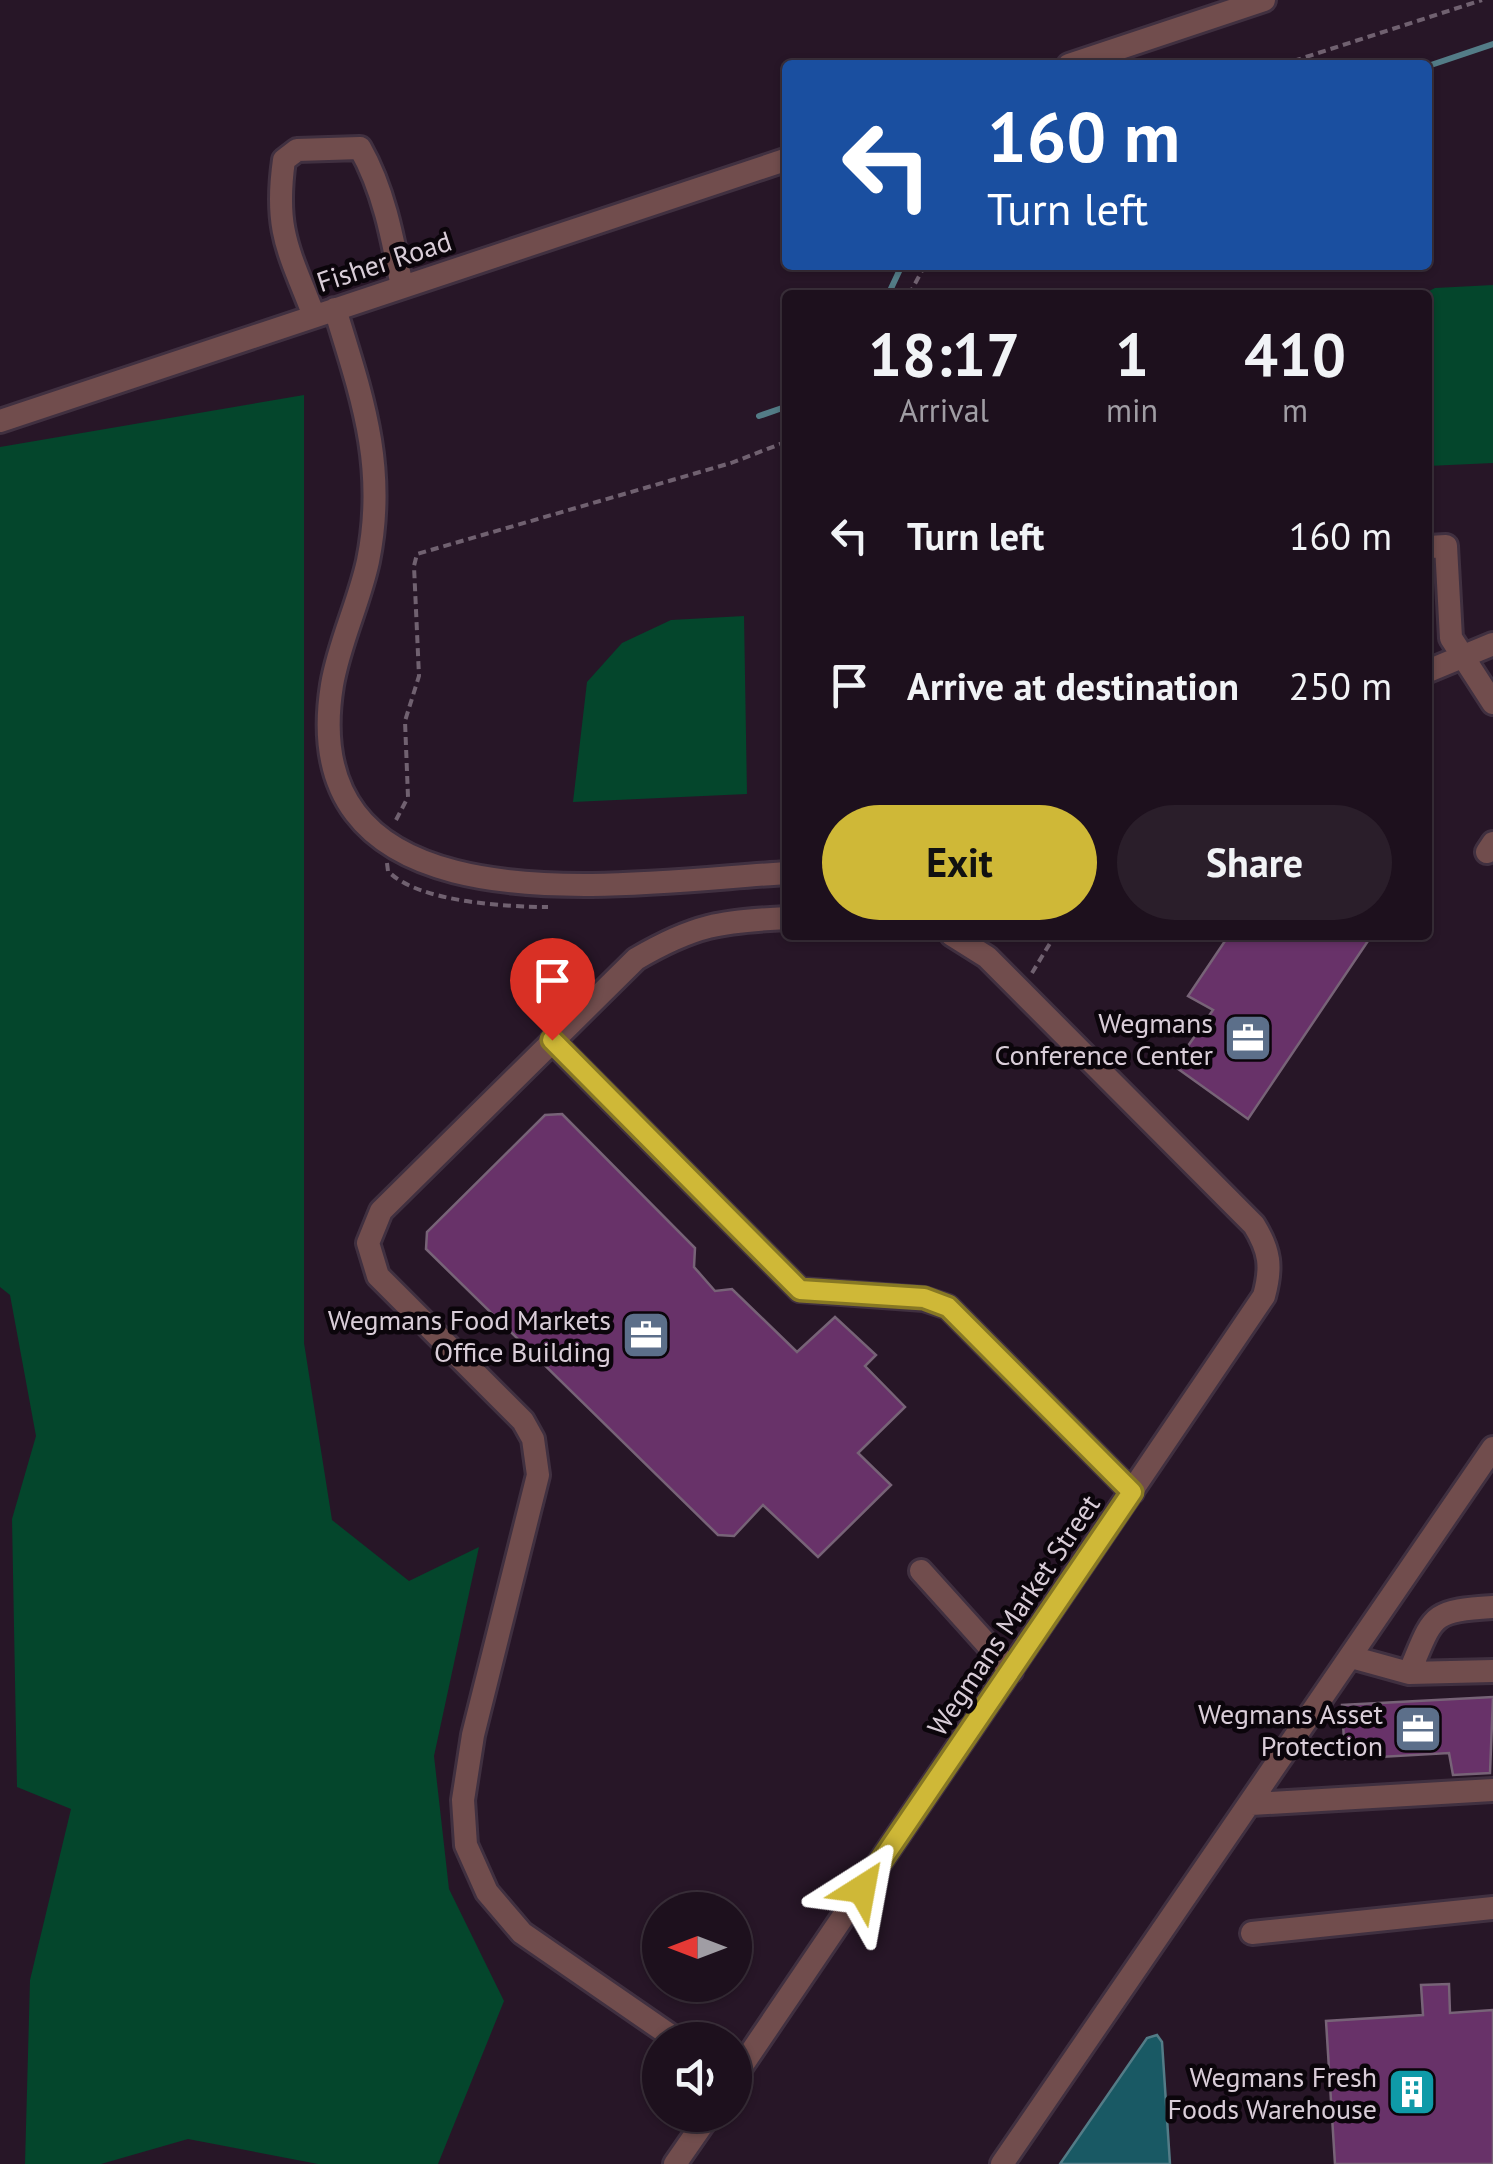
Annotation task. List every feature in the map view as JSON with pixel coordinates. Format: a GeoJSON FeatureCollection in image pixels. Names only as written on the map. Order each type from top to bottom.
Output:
{"type":"FeatureCollection","features":[{"type":"Feature","properties":{"kind":"street"},"geometry":{"type":"LineString","coordinates":[[1084,60],[1264,0]]}},
{"type":"Feature","properties":{"kind":"street"},"geometry":{"type":"LineString","coordinates":[[402,287],[392,234],[371,166],[360,148],[297,150],[284,160],[277,206],[282,234],[325,312],[370,428],[376,480],[367,565],[332,686],[332,747],[354,809],[388,844],[417,862],[500,882],[782,873]]}},
{"type":"Feature","properties":{"kind":"street","name":"Fisher Road"},"geometry":{"type":"LineString","coordinates":[[0,421],[782,160]]}},
{"type":"Feature","properties":{"kind":"street"},"geometry":{"type":"LineString","coordinates":[[1432,547],[1446,546],[1438,626],[1493,702]]}},
{"type":"Feature","properties":{"kind":"street"},"geometry":{"type":"LineString","coordinates":[[1432,669],[1493,644]]}},
{"type":"Feature","properties":{"kind":"street"},"geometry":{"type":"LineString","coordinates":[[651,2022],[522,1933],[487,1892],[473,1866],[463,1825],[466,1773],[538,1475],[538,1456],[523,1421],[378,1276],[368,1243],[381,1210],[636,959],[683,932],[726,921],[782,918]]}},
{"type":"Feature","properties":{"kind":"street","name":"Wegmans Market Street"},"geometry":{"type":"LineString","coordinates":[[752,2051],[1264,1296],[1270,1273],[1268,1247],[1254,1225],[987,957],[960,940]]}},
{"type":"Feature","properties":{"kind":"street"},"geometry":{"type":"LineString","coordinates":[[552,1040],[800,1290],[924,1298],[948,1307],[1132,1492]]}},
{"type":"Feature","properties":{"kind":"street"},"geometry":{"type":"LineString","coordinates":[[1002,2164],[1493,1448]]}},
{"type":"Feature","properties":{"kind":"street"},"geometry":{"type":"LineString","coordinates":[[922,1571],[1011,1670]]}},
{"type":"Feature","properties":{"kind":"street"},"geometry":{"type":"LineString","coordinates":[[1409,1672],[1430,1624],[1446,1610],[1493,1607]]}},
{"type":"Feature","properties":{"kind":"street"},"geometry":{"type":"LineString","coordinates":[[1351,1657],[1409,1672],[1493,1672]]}},
{"type":"Feature","properties":{"kind":"street"},"geometry":{"type":"LineString","coordinates":[[1251,1804],[1493,1790]]}},
{"type":"Feature","properties":{"kind":"street"},"geometry":{"type":"LineString","coordinates":[[1252,1934],[1493,1908]]}},
{"type":"Feature","properties":{"kind":"street"},"geometry":{"type":"LineString","coordinates":[[676,2164],[698,2132]]}},
{"type":"Feature","properties":{"kind":"path"},"geometry":{"type":"LineString","coordinates":[[1296,60],[1482,0]]}},
{"type":"Feature","properties":{"kind":"path"},"geometry":{"type":"LineString","coordinates":[[561,906],[476,902],[409,883],[388,871],[388,844],[408,797],[406,721],[419,676],[414,566],[417,554],[731,462],[782,443]]}},
{"type":"Feature","properties":{"kind":"path"},"geometry":{"type":"LineString","coordinates":[[1024,968],[1031,974],[1052,940]]}},
{"type":"Feature","properties":{"kind":"green space"},"geometry":{"type":"Polygon","coordinates":[[[1493,285],[1493,463],[1432,466],[1431,290],[1493,285]]]}},
{"type":"Feature","properties":{"kind":"green space"},"geometry":{"type":"Polygon","coordinates":[[[304,395],[304,1343],[332,1520],[409,1581],[479,1547],[434,1756],[449,1889],[504,2001],[438,2164],[318,2164],[188,2139],[101,2164],[25,2164],[30,1980],[71,1809],[17,1787],[12,1519],[36,1436],[10,1295],[0,1287],[0,447],[304,395]]]}},
{"type":"Feature","properties":{"kind":"green space"},"geometry":{"type":"Polygon","coordinates":[[[744,616],[747,794],[573,802],[587,682],[622,643],[671,620],[744,616]]]}},
{"type":"Feature","properties":{"kind":"water"},"geometry":{"type":"Polygon","coordinates":[[[1157,2035],[1162,2042],[1170,2164],[1060,2164],[1147,2038],[1157,2035]]]}},
{"type":"Feature","properties":{"kind":"building","name":"Wegmans Conference Center"},"geometry":{"type":"Polygon","coordinates":[[[1226,940],[1369,940],[1248,1119],[1174,1066],[1213,1010],[1188,996],[1226,940]]]}},
{"type":"Feature","properties":{"kind":"building","name":"Wegmans Food Markets Office Building"},"geometry":{"type":"Polygon","coordinates":[[[562,1114],[695,1248],[694,1267],[715,1291],[732,1289],[797,1352],[835,1317],[876,1355],[865,1366],[905,1407],[858,1453],[891,1485],[818,1557],[763,1505],[734,1536],[718,1535],[426,1249],[427,1232],[545,1115],[562,1114]]]}},
{"type":"Feature","properties":{"kind":"building","name":"Wegmans Asset Protection"},"geometry":{"type":"Polygon","coordinates":[[[1493,1697],[1490,1773],[1453,1775],[1449,1753],[1345,1759],[1342,1705],[1493,1697]]]}},
{"type":"Feature","properties":{"kind":"building","name":"Wegmans Fresh Foods Warehouse"},"geometry":{"type":"Polygon","coordinates":[[[1449,1984],[1450,2013],[1493,2010],[1493,2164],[1335,2164],[1326,2021],[1423,2015],[1421,1985],[1449,1984]]]}},
{"type":"Feature","properties":{"kind":"waterway"},"geometry":{"type":"LineString","coordinates":[[1432,65],[1493,44]]}},
{"type":"Feature","properties":{"kind":"waterway"},"geometry":{"type":"LineString","coordinates":[[890,290],[900,270]]}},
{"type":"Feature","properties":{"kind":"waterway"},"geometry":{"type":"LineString","coordinates":[[759,416],[782,408]]}},
{"type":"Feature","properties":{"kind":"place","name":"Wegmans Conference Center"},"geometry":{"type":"Point","coordinates":[1248,1038]}},
{"type":"Feature","properties":{"kind":"place","name":"Wegmans Food Markets Office Building"},"geometry":{"type":"Point","coordinates":[646,1335]}},
{"type":"Feature","properties":{"kind":"place","name":"Wegmans Asset Protection"},"geometry":{"type":"Point","coordinates":[1418,1729]}},
{"type":"Feature","properties":{"kind":"place","name":"Wegmans Fresh Foods Warehouse"},"geometry":{"type":"Point","coordinates":[1412,2092]}},
{"type":"Feature","properties":{"kind":"route"},"geometry":{"type":"LineString","coordinates":[[552,1040],[800,1290],[924,1298],[948,1307],[1132,1492],[862,1889]]}}]}
